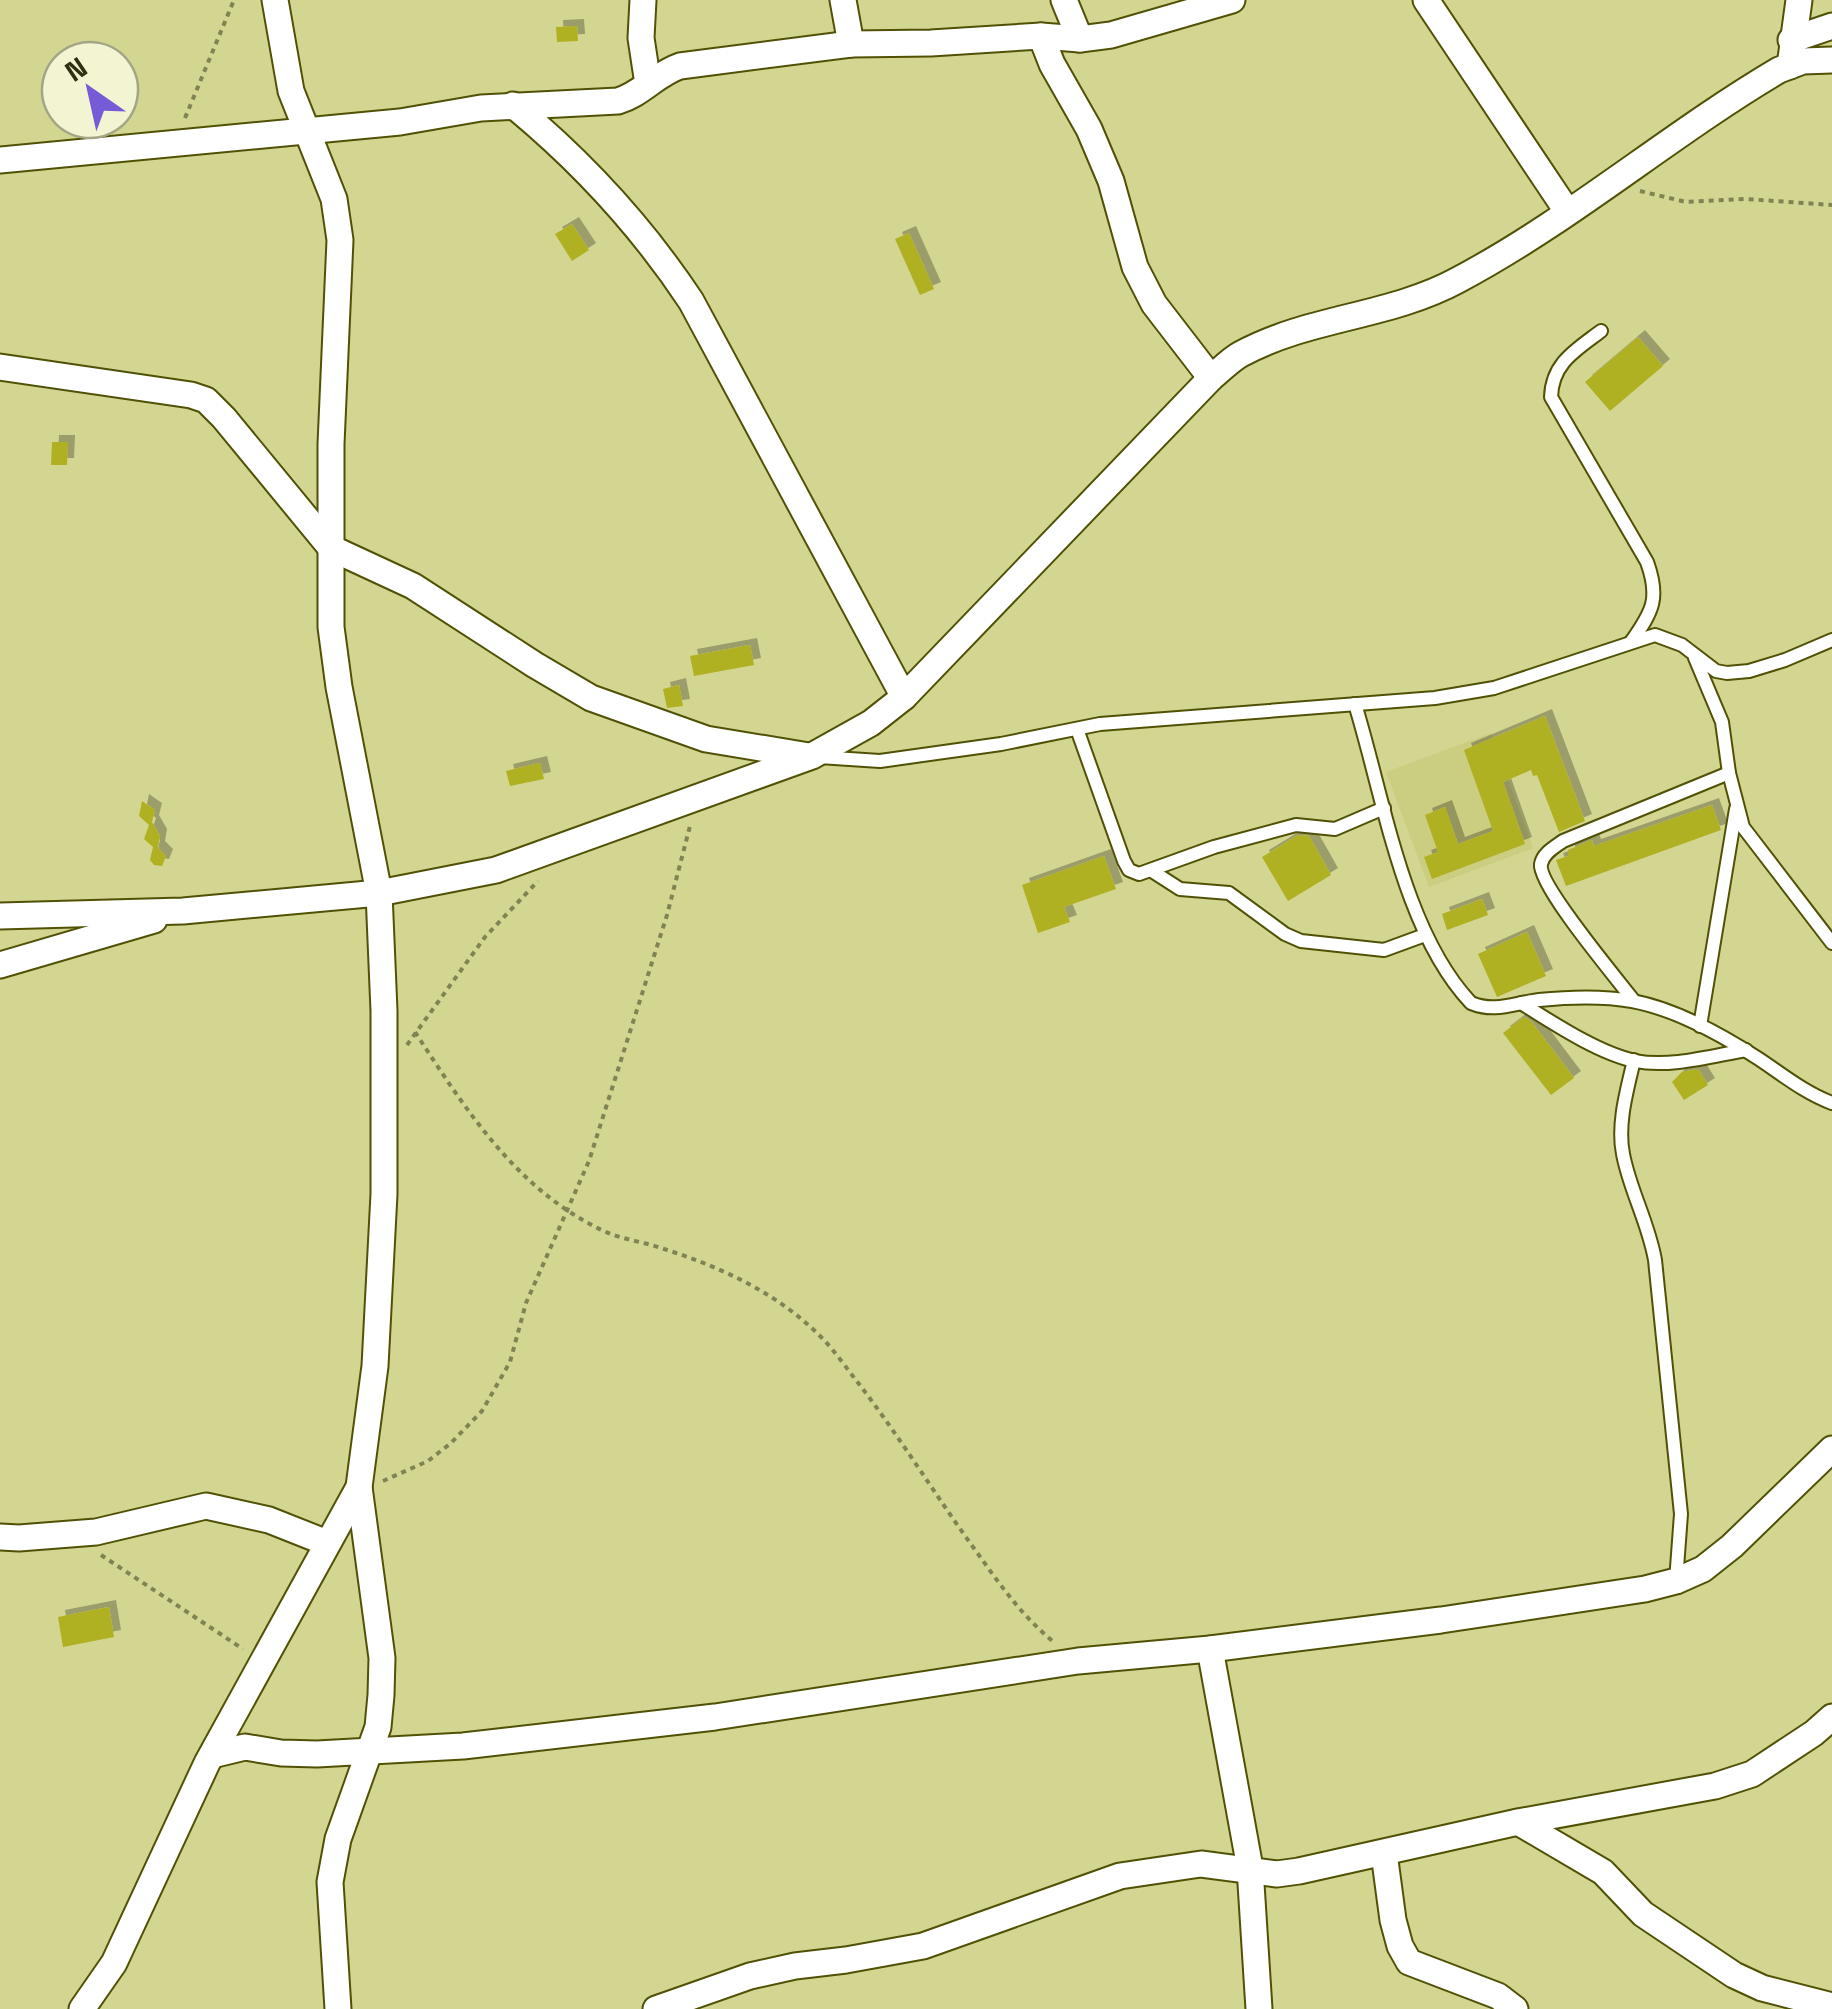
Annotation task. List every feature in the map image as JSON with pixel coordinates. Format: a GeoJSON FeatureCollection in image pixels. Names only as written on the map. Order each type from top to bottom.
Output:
{"type":"FeatureCollection","features":[{"type":"Feature","properties":{"kind":"street"},"geometry":{"type":"LineString","coordinates":[[275,0],[291,91],[334,199],[340,240],[331,444],[331,627],[379,893],[384,1194],[375,1366],[359,1486],[382,1658],[378,1727],[338,1839],[330,1882],[338,2009]]}},
{"type":"Feature","properties":{"kind":"street"},"geometry":{"type":"LineString","coordinates":[[643,0],[641,38],[648,84]]}},
{"type":"Feature","properties":{"kind":"street"},"geometry":{"type":"LineString","coordinates":[[844,0],[851,44]]}},
{"type":"Feature","properties":{"kind":"street"},"geometry":{"type":"LineString","coordinates":[[1064,0],[1080,39]]}},
{"type":"Feature","properties":{"kind":"street"},"geometry":{"type":"LineString","coordinates":[[0,160],[400,122],[513,105],[618,101],[635,96],[667,70],[680,66],[851,44],[931,44],[1041,36],[1080,39],[1112,35],[1232,0]]}},
{"type":"Feature","properties":{"kind":"street"},"geometry":{"type":"LineString","coordinates":[[1426,0],[1567,211]]}},
{"type":"Feature","properties":{"kind":"street"},"geometry":{"type":"LineString","coordinates":[[1791,53],[1798,0]]}},
{"type":"Feature","properties":{"kind":"street"},"geometry":{"type":"LineString","coordinates":[[0,916],[183,911],[379,893],[496,870],[812,756],[871,722],[904,697],[1212,378],[1239,356],[1270,342],[1388,309],[1441,288],[1567,211],[1832,26]]}},
{"type":"Feature","properties":{"kind":"street"},"geometry":{"type":"LineString","coordinates":[[1041,36],[1052,64],[1089,128],[1111,182],[1135,267],[1154,304],[1212,378]]}},
{"type":"Feature","properties":{"kind":"street"},"geometry":{"type":"LineString","coordinates":[[1791,53],[1803,62],[1832,60]]}},
{"type":"Feature","properties":{"kind":"street"},"geometry":{"type":"LineString","coordinates":[[513,105],[599,184],[654,246],[673,274],[904,697]]}},
{"type":"Feature","properties":{"kind":"street"},"geometry":{"type":"LineString","coordinates":[[0,367],[206,400],[331,548],[413,586],[591,698],[706,739],[812,756]]}},
{"type":"Feature","properties":{"kind":"street"},"geometry":{"type":"LineString","coordinates":[[0,965],[183,911]]}},
{"type":"Feature","properties":{"kind":"street"},"geometry":{"type":"LineString","coordinates":[[212,1754],[245,1747],[281,1753],[370,1753],[462,1746],[715,1717],[1078,1661],[1210,1649],[1578,1600],[1676,1581],[1702,1569],[1732,1546],[1832,1449]]}},
{"type":"Feature","properties":{"kind":"street"},"geometry":{"type":"LineString","coordinates":[[82,2009],[114,1963],[212,1754],[359,1486]]}},
{"type":"Feature","properties":{"kind":"street"},"geometry":{"type":"LineString","coordinates":[[0,1537],[96,1532],[206,1506],[269,1520],[326,1543]]}},
{"type":"Feature","properties":{"kind":"street"},"geometry":{"type":"LineString","coordinates":[[1210,1649],[1250,1868],[1259,2009]]}},
{"type":"Feature","properties":{"kind":"street"},"geometry":{"type":"LineString","coordinates":[[656,2009],[750,1976],[924,1946],[1120,1876],[1200,1864],[1277,1874],[1300,1871],[1518,1822],[1734,1780],[1752,1774],[1830,1721]]}},
{"type":"Feature","properties":{"kind":"street"},"geometry":{"type":"LineString","coordinates":[[1518,1822],[1603,1872],[1643,1914],[1734,1974],[1762,1988],[1832,2006]]}},
{"type":"Feature","properties":{"kind":"street"},"geometry":{"type":"LineString","coordinates":[[1384,1853],[1393,1920],[1409,1962],[1498,1996],[1516,2009]]}},
{"type":"Feature","properties":{"kind":"lane"},"geometry":{"type":"LineString","coordinates":[[1601,330],[1573,352],[1551,377],[1551,397],[1646,562],[1655,586],[1654,603],[1631,642]]}},
{"type":"Feature","properties":{"kind":"lane"},"geometry":{"type":"LineString","coordinates":[[812,756],[880,761],[1077,729],[1207,714],[1434,698],[1494,688],[1655,636],[1682,645],[1716,672],[1749,671],[1832,640]]}},
{"type":"Feature","properties":{"kind":"lane"},"geometry":{"type":"LineString","coordinates":[[1694,656],[1722,722],[1729,773],[1743,826],[1832,943]]}},
{"type":"Feature","properties":{"kind":"lane"},"geometry":{"type":"LineString","coordinates":[[1355,704],[1424,935],[1471,1003],[1484,1009],[1591,998],[1634,1001],[1700,1026],[1746,1050],[1794,1084],[1832,1102]]}},
{"type":"Feature","properties":{"kind":"lane"},"geometry":{"type":"LineString","coordinates":[[1077,729],[1124,861],[1129,870],[1139,874],[1214,847],[1296,826],[1335,829],[1384,808]]}},
{"type":"Feature","properties":{"kind":"lane"},"geometry":{"type":"LineString","coordinates":[[1634,1001],[1558,902],[1542,876],[1540,865],[1545,854],[1562,841],[1729,773]]}},
{"type":"Feature","properties":{"kind":"lane"},"geometry":{"type":"LineString","coordinates":[[1700,1026],[1736,807]]}},
{"type":"Feature","properties":{"kind":"lane"},"geometry":{"type":"LineString","coordinates":[[1152,871],[1180,888],[1229,893],[1285,934],[1301,941],[1384,950],[1424,935]]}},
{"type":"Feature","properties":{"kind":"lane"},"geometry":{"type":"LineString","coordinates":[[1521,1004],[1586,1040],[1634,1060],[1669,1062],[1746,1050]]}},
{"type":"Feature","properties":{"kind":"lane"},"geometry":{"type":"LineString","coordinates":[[1634,1060],[1622,1123],[1622,1150],[1650,1231],[1655,1260],[1680,1499],[1676,1581]]}},
{"type":"Feature","properties":{"kind":"path"},"geometry":{"type":"LineString","coordinates":[[172,145],[234,0]]}},
{"type":"Feature","properties":{"kind":"path"},"geometry":{"type":"LineString","coordinates":[[1638,191],[1686,202],[1746,199],[1832,205]]}},
{"type":"Feature","properties":{"kind":"path"},"geometry":{"type":"LineString","coordinates":[[359,1486],[395,1478],[428,1461],[451,1443],[482,1411],[510,1362],[526,1304],[589,1161],[684,860],[695,798]]}},
{"type":"Feature","properties":{"kind":"path"},"geometry":{"type":"LineString","coordinates":[[384,1090],[414,1032],[485,937],[548,870]]}},
{"type":"Feature","properties":{"kind":"path"},"geometry":{"type":"LineString","coordinates":[[414,1032],[455,1094],[516,1171],[568,1210],[606,1232],[667,1249],[732,1275],[783,1302],[823,1338],[890,1424],[1007,1595],[1036,1628],[1078,1661]]}},
{"type":"Feature","properties":{"kind":"path"},"geometry":{"type":"LineString","coordinates":[[97,1553],[264,1662]]}},
{"type":"Feature","properties":{"kind":"shaded area"},"geometry":{"type":"Polygon","coordinates":[[[1491,733],[1533,848],[1429,887],[1386,772],[1491,733]]]}},
{"type":"Feature","properties":{"kind":"building"},"geometry":{"type":"Polygon","coordinates":[[[577,26],[578,41],[557,42],[556,27],[577,26]]]}},
{"type":"Feature","properties":{"kind":"building"},"geometry":{"type":"Polygon","coordinates":[[[572,224],[589,250],[572,261],[555,234],[572,224]]]}},
{"type":"Feature","properties":{"kind":"building"},"geometry":{"type":"Polygon","coordinates":[[[909,233],[934,289],[920,295],[895,239],[909,233]]]}},
{"type":"Feature","properties":{"kind":"building"},"geometry":{"type":"Polygon","coordinates":[[[1638,337],[1663,366],[1610,411],[1585,382],[1638,337]]]}},
{"type":"Feature","properties":{"kind":"building"},"geometry":{"type":"Polygon","coordinates":[[[52,442],[68,442],[67,465],[51,465],[52,442]]]}},
{"type":"Feature","properties":{"kind":"building"},"geometry":{"type":"Polygon","coordinates":[[[750,645],[754,665],[694,676],[690,656],[750,645]]]}},
{"type":"Feature","properties":{"kind":"building"},"geometry":{"type":"Polygon","coordinates":[[[679,685],[683,706],[667,708],[663,689],[679,685]]]}},
{"type":"Feature","properties":{"kind":"building"},"geometry":{"type":"Polygon","coordinates":[[[1545,716],[1585,821],[1559,832],[1537,775],[1533,776],[1531,770],[1503,782],[1525,844],[1432,879],[1424,857],[1438,852],[1425,815],[1445,807],[1458,844],[1493,831],[1464,750],[1545,716]]]}},
{"type":"Feature","properties":{"kind":"building"},"geometry":{"type":"Polygon","coordinates":[[[540,763],[544,779],[510,786],[506,771],[540,763]]]}},
{"type":"Feature","properties":{"kind":"building"},"geometry":{"type":"Polygon","coordinates":[[[142,801],[155,810],[152,822],[160,836],[158,848],[166,856],[162,866],[150,860],[153,847],[144,839],[149,825],[139,816],[142,801]]]}},
{"type":"Feature","properties":{"kind":"building"},"geometry":{"type":"Polygon","coordinates":[[[1712,805],[1721,830],[1566,886],[1556,860],[1568,856],[1568,850],[1592,840],[1594,846],[1712,805]]]}},
{"type":"Feature","properties":{"kind":"building"},"geometry":{"type":"Polygon","coordinates":[[[1298,835],[1309,836],[1331,875],[1288,901],[1262,857],[1298,835]]]}},
{"type":"Feature","properties":{"kind":"building"},"geometry":{"type":"Polygon","coordinates":[[[1104,856],[1116,889],[1064,907],[1070,922],[1038,933],[1022,885],[1104,856]]]}},
{"type":"Feature","properties":{"kind":"building"},"geometry":{"type":"Polygon","coordinates":[[[1482,899],[1488,915],[1447,930],[1442,914],[1482,899]]]}},
{"type":"Feature","properties":{"kind":"building"},"geometry":{"type":"Polygon","coordinates":[[[1527,932],[1546,976],[1497,997],[1478,954],[1527,932]]]}},
{"type":"Feature","properties":{"kind":"building"},"geometry":{"type":"Polygon","coordinates":[[[1524,1017],[1574,1078],[1551,1095],[1503,1033],[1524,1017]]]}},
{"type":"Feature","properties":{"kind":"building"},"geometry":{"type":"Polygon","coordinates":[[[1698,1069],[1708,1085],[1684,1100],[1672,1082],[1682,1072],[1698,1069]]]}},
{"type":"Feature","properties":{"kind":"building"},"geometry":{"type":"Polygon","coordinates":[[[109,1607],[114,1637],[63,1647],[58,1617],[109,1607]]]}}]}
